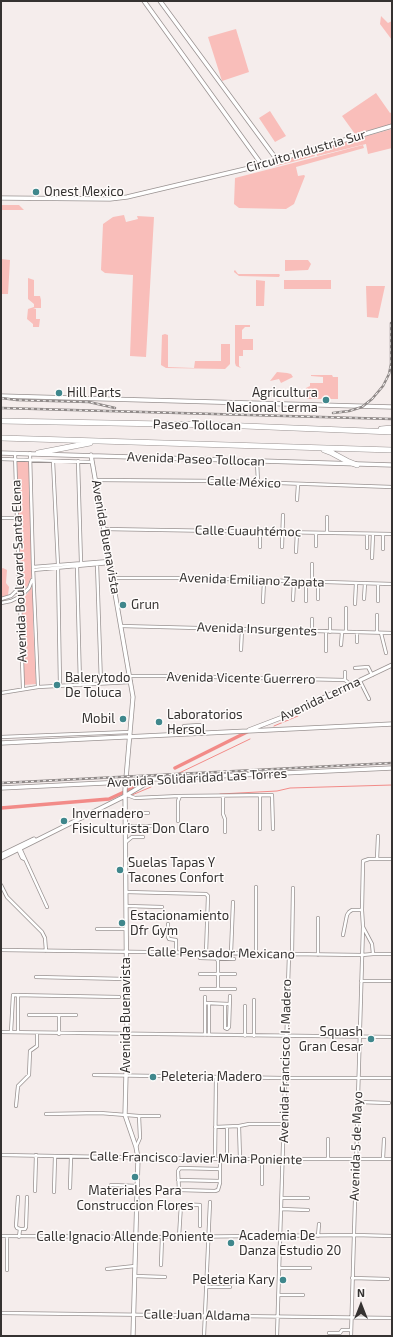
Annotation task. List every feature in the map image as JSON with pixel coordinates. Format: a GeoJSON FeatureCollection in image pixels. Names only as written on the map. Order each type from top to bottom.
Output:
{"type":"FeatureCollection","features":[{"type":"Feature","properties":{"kind":"highway","name":"Paseo Tollocan"},"geometry":{"type":"LineString","coordinates":[[1,421],[392,432]]}},
{"type":"Feature","properties":{"kind":"highway"},"geometry":{"type":"LineString","coordinates":[[354,431],[392,428]]}},
{"type":"Feature","properties":{"kind":"highway","name":"Paseo Tollocan"},"geometry":{"type":"LineString","coordinates":[[1,438],[392,450]]}},
{"type":"Feature","properties":{"kind":"highway"},"geometry":{"type":"LineString","coordinates":[[38,453],[107,441]]}},
{"type":"Feature","properties":{"kind":"highway"},"geometry":{"type":"LineString","coordinates":[[315,448],[332,452],[343,460],[357,464]]}},
{"type":"Feature","properties":{"kind":"main road"},"geometry":{"type":"LineString","coordinates":[[144,1],[262,165]]}},
{"type":"Feature","properties":{"kind":"main road"},"geometry":{"type":"LineString","coordinates":[[160,1],[277,160]]}},
{"type":"Feature","properties":{"kind":"main road","name":"Circuito Industria Sur"},"geometry":{"type":"LineString","coordinates":[[1,198],[127,197],[271,164],[277,160],[392,126]]}},
{"type":"Feature","properties":{"kind":"main road"},"geometry":{"type":"LineString","coordinates":[[1,396],[392,407]]}},
{"type":"Feature","properties":{"kind":"main road","name":"Avenida Paseo Tollocan"},"geometry":{"type":"LineString","coordinates":[[1,453],[38,453],[392,466]]}},
{"type":"Feature","properties":{"kind":"main road","name":"Avenida Buenavista"},"geometry":{"type":"LineString","coordinates":[[91,455],[133,697],[125,782],[127,1034],[125,1115],[136,1147],[138,1158],[133,1336]]}},
{"type":"Feature","properties":{"kind":"main road","name":"Avenida Lerma"},"geometry":{"type":"LineString","coordinates":[[247,731],[283,717],[392,666]]}},
{"type":"Feature","properties":{"kind":"main road"},"geometry":{"type":"LineString","coordinates":[[1,743],[392,724]]}},
{"type":"Feature","properties":{"kind":"main road","name":"Avenida Solidaridad Las Torres"},"geometry":{"type":"LineString","coordinates":[[1,788],[392,768]]}},
{"type":"Feature","properties":{"kind":"main road"},"geometry":{"type":"LineString","coordinates":[[1,856],[154,779]]}},
{"type":"Feature","properties":{"kind":"street","name":"Avenida Boulevard Santa Elena"},"geometry":{"type":"LineString","coordinates":[[15,453],[18,589],[23,688]]}},
{"type":"Feature","properties":{"kind":"street"},"geometry":{"type":"LineString","coordinates":[[21,453],[21,460]]}},
{"type":"Feature","properties":{"kind":"street","name":"Avenida Boulevard Santa Elena"},"geometry":{"type":"LineString","coordinates":[[30,453],[38,687]]}},
{"type":"Feature","properties":{"kind":"street"},"geometry":{"type":"LineString","coordinates":[[1,459],[92,462]]}},
{"type":"Feature","properties":{"kind":"street"},"geometry":{"type":"LineString","coordinates":[[53,461],[58,566],[60,686]]}},
{"type":"Feature","properties":{"kind":"street"},"geometry":{"type":"LineString","coordinates":[[78,461],[81,563]]}},
{"type":"Feature","properties":{"kind":"street"},"geometry":{"type":"LineString","coordinates":[[257,461],[258,483]]}},
{"type":"Feature","properties":{"kind":"street","name":"Calle México"},"geometry":{"type":"LineString","coordinates":[[95,480],[392,487]]}},
{"type":"Feature","properties":{"kind":"street"},"geometry":{"type":"LineString","coordinates":[[297,500],[298,484]]}},
{"type":"Feature","properties":{"kind":"street"},"geometry":{"type":"LineString","coordinates":[[282,548],[283,515]]}},
{"type":"Feature","properties":{"kind":"street"},"geometry":{"type":"LineString","coordinates":[[327,517],[327,533]]}},
{"type":"Feature","properties":{"kind":"street"},"geometry":{"type":"LineString","coordinates":[[1,518],[17,518]]}},
{"type":"Feature","properties":{"kind":"street","name":"Calle Cuauhtémoc"},"geometry":{"type":"LineString","coordinates":[[104,529],[392,534]]}},
{"type":"Feature","properties":{"kind":"street"},"geometry":{"type":"LineString","coordinates":[[260,532],[260,547]]}},
{"type":"Feature","properties":{"kind":"street"},"geometry":{"type":"LineString","coordinates":[[296,532],[296,552]]}},
{"type":"Feature","properties":{"kind":"street"},"geometry":{"type":"LineString","coordinates":[[316,533],[316,546]]}},
{"type":"Feature","properties":{"kind":"street"},"geometry":{"type":"LineString","coordinates":[[367,534],[367,548]]}},
{"type":"Feature","properties":{"kind":"street"},"geometry":{"type":"LineString","coordinates":[[372,558],[373,534]]}},
{"type":"Feature","properties":{"kind":"street"},"geometry":{"type":"LineString","coordinates":[[383,534],[383,549]]}},
{"type":"Feature","properties":{"kind":"street"},"geometry":{"type":"LineString","coordinates":[[33,568],[77,566],[110,562]]}},
{"type":"Feature","properties":{"kind":"street"},"geometry":{"type":"LineString","coordinates":[[68,566],[81,563],[110,562]]}},
{"type":"Feature","properties":{"kind":"street"},"geometry":{"type":"LineString","coordinates":[[97,564],[101,684]]}},
{"type":"Feature","properties":{"kind":"street"},"geometry":{"type":"LineString","coordinates":[[312,564],[312,582]]}},
{"type":"Feature","properties":{"kind":"street"},"geometry":{"type":"LineString","coordinates":[[77,566],[80,685]]}},
{"type":"Feature","properties":{"kind":"street"},"geometry":{"type":"LineString","coordinates":[[1,603],[11,601],[19,597],[29,588],[34,577]]}},
{"type":"Feature","properties":{"kind":"street","name":"Avenida Emiliano Zapata"},"geometry":{"type":"LineString","coordinates":[[113,578],[178,578],[392,584]]}},
{"type":"Feature","properties":{"kind":"street"},"geometry":{"type":"LineString","coordinates":[[263,602],[264,581]]}},
{"type":"Feature","properties":{"kind":"street"},"geometry":{"type":"LineString","coordinates":[[293,600],[294,582]]}},
{"type":"Feature","properties":{"kind":"street"},"geometry":{"type":"LineString","coordinates":[[306,582],[306,600]]}},
{"type":"Feature","properties":{"kind":"street"},"geometry":{"type":"LineString","coordinates":[[318,582],[318,599]]}},
{"type":"Feature","properties":{"kind":"street"},"geometry":{"type":"LineString","coordinates":[[355,604],[356,583]]}},
{"type":"Feature","properties":{"kind":"street"},"geometry":{"type":"LineString","coordinates":[[364,599],[365,583]]}},
{"type":"Feature","properties":{"kind":"street"},"geometry":{"type":"LineString","coordinates":[[378,584],[378,601]]}},
{"type":"Feature","properties":{"kind":"street"},"geometry":{"type":"LineString","coordinates":[[1,599],[9,598],[18,589]]}},
{"type":"Feature","properties":{"kind":"street"},"geometry":{"type":"LineString","coordinates":[[346,608],[346,632]]}},
{"type":"Feature","properties":{"kind":"street"},"geometry":{"type":"LineString","coordinates":[[377,615],[377,633]]}},
{"type":"Feature","properties":{"kind":"street"},"geometry":{"type":"LineString","coordinates":[[312,618],[312,631]]}},
{"type":"Feature","properties":{"kind":"street"},"geometry":{"type":"LineString","coordinates":[[326,651],[330,619]]}},
{"type":"Feature","properties":{"kind":"street","name":"Avenida Insurgentes"},"geometry":{"type":"LineString","coordinates":[[121,626],[392,633]]}},
{"type":"Feature","properties":{"kind":"street"},"geometry":{"type":"LineString","coordinates":[[241,650],[242,629]]}},
{"type":"Feature","properties":{"kind":"street"},"geometry":{"type":"LineString","coordinates":[[341,645],[342,632]]}},
{"type":"Feature","properties":{"kind":"street"},"geometry":{"type":"LineString","coordinates":[[357,642],[358,632]]}},
{"type":"Feature","properties":{"kind":"street"},"geometry":{"type":"LineString","coordinates":[[381,633],[386,653]]}},
{"type":"Feature","properties":{"kind":"street"},"geometry":{"type":"LineString","coordinates":[[355,668],[368,667],[372,675]]}},
{"type":"Feature","properties":{"kind":"street"},"geometry":{"type":"LineString","coordinates":[[345,672],[345,680],[351,685]]}},
{"type":"Feature","properties":{"kind":"street","name":"Avenida Vicente Guerrero"},"geometry":{"type":"LineString","coordinates":[[130,676],[345,680]]}},
{"type":"Feature","properties":{"kind":"street"},"geometry":{"type":"LineString","coordinates":[[360,681],[369,699]]}},
{"type":"Feature","properties":{"kind":"street"},"geometry":{"type":"LineString","coordinates":[[1,693],[23,688],[131,682]]}},
{"type":"Feature","properties":{"kind":"street"},"geometry":{"type":"LineString","coordinates":[[184,726],[200,725],[202,727],[196,734]]}},
{"type":"Feature","properties":{"kind":"street"},"geometry":{"type":"LineString","coordinates":[[1,737],[130,732]]}},
{"type":"Feature","properties":{"kind":"street"},"geometry":{"type":"LineString","coordinates":[[125,793],[135,798],[180,796],[273,796],[273,828]]}},
{"type":"Feature","properties":{"kind":"street"},"geometry":{"type":"LineString","coordinates":[[260,795],[260,829]]}},
{"type":"Feature","properties":{"kind":"street"},"geometry":{"type":"LineString","coordinates":[[178,821],[178,801],[180,796]]}},
{"type":"Feature","properties":{"kind":"street"},"geometry":{"type":"LineString","coordinates":[[223,796],[225,832]]}},
{"type":"Feature","properties":{"kind":"street"},"geometry":{"type":"LineString","coordinates":[[125,813],[148,813]]}},
{"type":"Feature","properties":{"kind":"street"},"geometry":{"type":"LineString","coordinates":[[125,826],[153,826]]}},
{"type":"Feature","properties":{"kind":"street"},"geometry":{"type":"LineString","coordinates":[[378,836],[377,859],[392,859]]}},
{"type":"Feature","properties":{"kind":"street"},"geometry":{"type":"LineString","coordinates":[[126,843],[132,837],[143,837]]}},
{"type":"Feature","properties":{"kind":"street"},"geometry":{"type":"LineString","coordinates":[[18,848],[47,907]]}},
{"type":"Feature","properties":{"kind":"street","name":"Avenida 5 de Mayo"},"geometry":{"type":"LineString","coordinates":[[351,1336],[363,927],[363,863],[365,860],[377,859]]}},
{"type":"Feature","properties":{"kind":"street"},"geometry":{"type":"LineString","coordinates":[[1,885],[3,895],[42,932],[45,938],[46,951]]}},
{"type":"Feature","properties":{"kind":"street"},"geometry":{"type":"LineString","coordinates":[[256,888],[256,954]]}},
{"type":"Feature","properties":{"kind":"street","name":"Avenida Francisco I. Madero"},"geometry":{"type":"LineString","coordinates":[[278,1336],[284,1078],[293,888]]}},
{"type":"Feature","properties":{"kind":"street"},"geometry":{"type":"LineString","coordinates":[[126,892],[206,894],[208,896],[206,953]]}},
{"type":"Feature","properties":{"kind":"street"},"geometry":{"type":"LineString","coordinates":[[231,953],[233,902]]}},
{"type":"Feature","properties":{"kind":"street"},"geometry":{"type":"LineString","coordinates":[[126,906],[162,907]]}},
{"type":"Feature","properties":{"kind":"street"},"geometry":{"type":"LineString","coordinates":[[343,935],[349,912],[352,910],[362,910]]}},
{"type":"Feature","properties":{"kind":"street"},"geometry":{"type":"LineString","coordinates":[[318,918],[318,955]]}},
{"type":"Feature","properties":{"kind":"street"},"geometry":{"type":"LineString","coordinates":[[168,924],[168,937],[169,939],[176,940],[176,952]]}},
{"type":"Feature","properties":{"kind":"street"},"geometry":{"type":"LineString","coordinates":[[363,927],[372,944],[373,954]]}},
{"type":"Feature","properties":{"kind":"street"},"geometry":{"type":"LineString","coordinates":[[97,929],[126,929]]}},
{"type":"Feature","properties":{"kind":"street","name":"Calle Pensador Mexicano"},"geometry":{"type":"LineString","coordinates":[[1,950],[318,955],[392,954]]}},
{"type":"Feature","properties":{"kind":"street"},"geometry":{"type":"LineString","coordinates":[[216,953],[218,959],[218,989]]}},
{"type":"Feature","properties":{"kind":"street"},"geometry":{"type":"LineString","coordinates":[[218,959],[220,953]]}},
{"type":"Feature","properties":{"kind":"street"},"geometry":{"type":"LineString","coordinates":[[200,958],[234,959]]}},
{"type":"Feature","properties":{"kind":"street"},"geometry":{"type":"LineString","coordinates":[[200,974],[235,974]]}},
{"type":"Feature","properties":{"kind":"street"},"geometry":{"type":"LineString","coordinates":[[36,977],[126,979]]}},
{"type":"Feature","properties":{"kind":"street"},"geometry":{"type":"LineString","coordinates":[[361,981],[392,981]]}},
{"type":"Feature","properties":{"kind":"street"},"geometry":{"type":"LineString","coordinates":[[201,989],[235,989]]}},
{"type":"Feature","properties":{"kind":"street"},"geometry":{"type":"LineString","coordinates":[[18,995],[18,1032]]}},
{"type":"Feature","properties":{"kind":"street"},"geometry":{"type":"LineString","coordinates":[[12,1032],[12,996],[119,997]]}},
{"type":"Feature","properties":{"kind":"street"},"geometry":{"type":"LineString","coordinates":[[225,1004],[225,1028],[227,1029],[229,1027],[230,996]]}},
{"type":"Feature","properties":{"kind":"street"},"geometry":{"type":"LineString","coordinates":[[205,997],[205,1035]]}},
{"type":"Feature","properties":{"kind":"street"},"geometry":{"type":"LineString","coordinates":[[254,1000],[254,1036]]}},
{"type":"Feature","properties":{"kind":"street"},"geometry":{"type":"LineString","coordinates":[[205,1004],[230,1004]]}},
{"type":"Feature","properties":{"kind":"street"},"geometry":{"type":"LineString","coordinates":[[209,1035],[210,1004]]}},
{"type":"Feature","properties":{"kind":"street"},"geometry":{"type":"LineString","coordinates":[[245,1036],[246,1006]]}},
{"type":"Feature","properties":{"kind":"street"},"geometry":{"type":"LineString","coordinates":[[12,1012],[18,1012]]}},
{"type":"Feature","properties":{"kind":"street"},"geometry":{"type":"LineString","coordinates":[[29,1015],[76,1015]]}},
{"type":"Feature","properties":{"kind":"street"},"geometry":{"type":"LineString","coordinates":[[59,1015],[59,1034]]}},
{"type":"Feature","properties":{"kind":"street"},"geometry":{"type":"LineString","coordinates":[[1,1032],[392,1038]]}},
{"type":"Feature","properties":{"kind":"street"},"geometry":{"type":"LineString","coordinates":[[16,1106],[18,1086],[29,1076],[30,1051],[37,1046],[37,1033]]}},
{"type":"Feature","properties":{"kind":"street"},"geometry":{"type":"LineString","coordinates":[[94,1075],[392,1078]]}},
{"type":"Feature","properties":{"kind":"street"},"geometry":{"type":"LineString","coordinates":[[215,1159],[216,1077]]}},
{"type":"Feature","properties":{"kind":"street"},"geometry":{"type":"LineString","coordinates":[[358,1102],[389,1103]]}},
{"type":"Feature","properties":{"kind":"street"},"geometry":{"type":"LineString","coordinates":[[46,1114],[89,1113],[158,1116]]}},
{"type":"Feature","properties":{"kind":"street"},"geometry":{"type":"LineString","coordinates":[[136,1147],[140,1138],[139,1116]]}},
{"type":"Feature","properties":{"kind":"street"},"geometry":{"type":"LineString","coordinates":[[215,1127],[249,1124],[284,1124]]}},
{"type":"Feature","properties":{"kind":"street"},"geometry":{"type":"LineString","coordinates":[[239,1126],[240,1159]]}},
{"type":"Feature","properties":{"kind":"street"},"geometry":{"type":"LineString","coordinates":[[227,1127],[227,1159]]}},
{"type":"Feature","properties":{"kind":"street"},"geometry":{"type":"LineString","coordinates":[[328,1139],[328,1159]]}},
{"type":"Feature","properties":{"kind":"street"},"geometry":{"type":"LineString","coordinates":[[383,1159],[384,1139]]}},
{"type":"Feature","properties":{"kind":"street","name":"Calle Francisco Javier Mina Poniente"},"geometry":{"type":"LineString","coordinates":[[1,1155],[215,1159],[392,1159]]}},
{"type":"Feature","properties":{"kind":"street"},"geometry":{"type":"LineString","coordinates":[[35,1191],[36,1155]]}},
{"type":"Feature","properties":{"kind":"street"},"geometry":{"type":"LineString","coordinates":[[54,1192],[55,1156]]}},
{"type":"Feature","properties":{"kind":"street"},"geometry":{"type":"LineString","coordinates":[[70,1188],[71,1156]]}},
{"type":"Feature","properties":{"kind":"street"},"geometry":{"type":"LineString","coordinates":[[220,1159],[220,1169],[220,1187],[218,1190],[181,1190],[178,1188],[178,1171],[180,1168],[220,1169]]}},
{"type":"Feature","properties":{"kind":"street"},"geometry":{"type":"LineString","coordinates":[[262,1159],[262,1184]]}},
{"type":"Feature","properties":{"kind":"street"},"geometry":{"type":"LineString","coordinates":[[178,1180],[220,1181]]}},
{"type":"Feature","properties":{"kind":"street"},"geometry":{"type":"LineString","coordinates":[[111,1185],[138,1186]]}},
{"type":"Feature","properties":{"kind":"street"},"geometry":{"type":"LineString","coordinates":[[18,1197],[16,1226],[20,1229]]}},
{"type":"Feature","properties":{"kind":"street"},"geometry":{"type":"LineString","coordinates":[[20,1229],[26,1227],[27,1198]]}},
{"type":"Feature","properties":{"kind":"street"},"geometry":{"type":"LineString","coordinates":[[282,1198],[308,1198]]}},
{"type":"Feature","properties":{"kind":"street"},"geometry":{"type":"LineString","coordinates":[[204,1336],[210,1202]]}},
{"type":"Feature","properties":{"kind":"street"},"geometry":{"type":"LineString","coordinates":[[179,1237],[181,1204],[200,1205],[200,1226]]}},
{"type":"Feature","properties":{"kind":"street"},"geometry":{"type":"LineString","coordinates":[[281,1209],[308,1210]]}},
{"type":"Feature","properties":{"kind":"street"},"geometry":{"type":"LineString","coordinates":[[318,1236],[319,1224]]}},
{"type":"Feature","properties":{"kind":"street"},"geometry":{"type":"LineString","coordinates":[[19,1237],[20,1229]]}},
{"type":"Feature","properties":{"kind":"street","name":"Calle Ignacio Allende Poniente"},"geometry":{"type":"LineString","coordinates":[[1,1236],[392,1236]]}},
{"type":"Feature","properties":{"kind":"street"},"geometry":{"type":"LineString","coordinates":[[7,1270],[8,1236]]}},
{"type":"Feature","properties":{"kind":"street"},"geometry":{"type":"LineString","coordinates":[[161,1265],[162,1237]]}},
{"type":"Feature","properties":{"kind":"street"},"geometry":{"type":"LineString","coordinates":[[107,1269],[136,1266]]}},
{"type":"Feature","properties":{"kind":"street"},"geometry":{"type":"LineString","coordinates":[[279,1268],[310,1268]]}},
{"type":"Feature","properties":{"kind":"street"},"geometry":{"type":"LineString","coordinates":[[135,1276],[165,1277]]}},
{"type":"Feature","properties":{"kind":"street"},"geometry":{"type":"LineString","coordinates":[[352,1278],[388,1279]]}},
{"type":"Feature","properties":{"kind":"street"},"geometry":{"type":"LineString","coordinates":[[206,1287],[230,1288]]}},
{"type":"Feature","properties":{"kind":"street"},"geometry":{"type":"LineString","coordinates":[[279,1295],[303,1295]]}},
{"type":"Feature","properties":{"kind":"street","name":"Calle Juan Aldama"},"geometry":{"type":"LineString","coordinates":[[1,1313],[392,1318]]}},
{"type":"Feature","properties":{"kind":"street"},"geometry":{"type":"LineString","coordinates":[[329,1333],[339,1333],[342,1330],[351,1330]]}},
{"type":"Feature","properties":{"kind":"shaded area"},"geometry":{"type":"Polygon","coordinates":[[[381,16],[388,23],[392,21],[392,40],[380,24],[381,16]]]}},
{"type":"Feature","properties":{"kind":"shaded area"},"geometry":{"type":"Polygon","coordinates":[[[236,29],[249,72],[222,81],[208,37],[236,29]]]}},
{"type":"Feature","properties":{"kind":"shaded area"},"geometry":{"type":"Polygon","coordinates":[[[376,93],[390,113],[392,112],[392,124],[355,134],[342,116],[376,93]]]}},
{"type":"Feature","properties":{"kind":"shaded area"},"geometry":{"type":"Polygon","coordinates":[[[270,111],[286,136],[275,142],[259,118],[270,111]]]}},
{"type":"Feature","properties":{"kind":"shaded area"},"geometry":{"type":"Polygon","coordinates":[[[392,129],[392,148],[368,154],[366,144],[317,156],[316,150],[392,129]]]}},
{"type":"Feature","properties":{"kind":"shaded area"},"geometry":{"type":"Polygon","coordinates":[[[363,145],[364,148],[296,167],[298,176],[305,176],[294,204],[286,209],[239,208],[234,204],[235,178],[363,145]]]}},
{"type":"Feature","properties":{"kind":"shaded area"},"geometry":{"type":"Polygon","coordinates":[[[313,151],[315,156],[273,167],[283,163],[284,159],[313,151]]]}},
{"type":"Feature","properties":{"kind":"shaded area"},"geometry":{"type":"Polygon","coordinates":[[[1,205],[19,205],[24,210],[1,210],[1,205]]]}},
{"type":"Feature","properties":{"kind":"shaded area"},"geometry":{"type":"Polygon","coordinates":[[[124,215],[126,222],[138,219],[137,216],[154,217],[146,357],[130,356],[133,275],[105,273],[101,270],[103,224],[113,217],[124,215]]]}},
{"type":"Feature","properties":{"kind":"shaded area"},"geometry":{"type":"Polygon","coordinates":[[[1,259],[10,260],[8,294],[1,294],[1,259]]]}},
{"type":"Feature","properties":{"kind":"shaded area"},"geometry":{"type":"Polygon","coordinates":[[[285,260],[308,260],[311,264],[308,270],[285,271],[285,260]]]}},
{"type":"Feature","properties":{"kind":"shaded area"},"geometry":{"type":"Polygon","coordinates":[[[235,270],[238,274],[280,275],[279,277],[239,276],[234,272],[235,270]]]}},
{"type":"Feature","properties":{"kind":"shaded area"},"geometry":{"type":"Polygon","coordinates":[[[28,278],[34,280],[34,296],[40,296],[41,300],[41,308],[33,308],[36,309],[36,319],[40,319],[39,327],[33,327],[33,324],[27,319],[28,309],[34,307],[34,304],[28,299],[28,278]]]}},
{"type":"Feature","properties":{"kind":"shaded area"},"geometry":{"type":"Polygon","coordinates":[[[256,280],[265,281],[264,306],[256,306],[256,280]]]}},
{"type":"Feature","properties":{"kind":"shaded area"},"geometry":{"type":"Polygon","coordinates":[[[284,280],[331,280],[331,289],[284,289],[284,280]]]}},
{"type":"Feature","properties":{"kind":"shaded area"},"geometry":{"type":"Polygon","coordinates":[[[366,286],[385,286],[378,318],[367,317],[366,286]]]}},
{"type":"Feature","properties":{"kind":"shaded area"},"geometry":{"type":"Polygon","coordinates":[[[235,325],[250,325],[250,327],[245,327],[242,330],[242,339],[253,339],[253,350],[243,350],[243,356],[239,356],[239,366],[241,368],[236,366],[235,363],[235,325]]]}},
{"type":"Feature","properties":{"kind":"shaded area"},"geometry":{"type":"Polygon","coordinates":[[[162,335],[168,335],[168,367],[194,368],[195,361],[221,361],[221,344],[230,344],[230,364],[225,369],[166,368],[161,365],[162,335]]]}},
{"type":"Feature","properties":{"kind":"shaded area"},"geometry":{"type":"Polygon","coordinates":[[[277,372],[291,374],[293,377],[281,383],[279,379],[270,381],[277,372]]]}},
{"type":"Feature","properties":{"kind":"shaded area"},"geometry":{"type":"Polygon","coordinates":[[[311,375],[332,375],[333,377],[338,377],[338,399],[307,399],[306,388],[310,386],[310,383],[323,383],[323,377],[311,375]]]}},
{"type":"Feature","properties":{"kind":"shaded area"},"geometry":{"type":"Polygon","coordinates":[[[17,461],[29,461],[32,576],[28,586],[20,591],[17,461]]]}},
{"type":"Feature","properties":{"kind":"shaded area"},"geometry":{"type":"Polygon","coordinates":[[[3,568],[7,570],[6,583],[9,587],[8,595],[1,598],[1,569],[3,568]]]}},
{"type":"Feature","properties":{"kind":"shaded area"},"geometry":{"type":"Polygon","coordinates":[[[33,585],[36,684],[24,685],[20,600],[27,594],[33,585]]]}},
{"type":"Feature","properties":{"kind":"waterway"},"geometry":{"type":"LineString","coordinates":[[274,726],[298,716]]}},
{"type":"Feature","properties":{"kind":"waterway"},"geometry":{"type":"LineString","coordinates":[[175,768],[249,731]]}},
{"type":"Feature","properties":{"kind":"waterway"},"geometry":{"type":"LineString","coordinates":[[173,776],[250,739]]}},
{"type":"Feature","properties":{"kind":"waterway"},"geometry":{"type":"LineString","coordinates":[[220,794],[277,791],[290,788],[392,785]]}},
{"type":"Feature","properties":{"kind":"waterway"},"geometry":{"type":"LineString","coordinates":[[1,808],[109,799],[137,786]]}},
{"type":"Feature","properties":{"kind":"waterway"},"geometry":{"type":"LineString","coordinates":[[132,795],[151,787]]}},
{"type":"Feature","properties":{"kind":"railway"},"geometry":{"type":"LineString","coordinates":[[333,413],[349,411],[362,407],[372,399],[383,386],[389,374],[391,364],[391,323]]}},
{"type":"Feature","properties":{"kind":"railway"},"geometry":{"type":"LineString","coordinates":[[1,398],[17,400],[89,402],[115,408]]}},
{"type":"Feature","properties":{"kind":"railway"},"geometry":{"type":"LineString","coordinates":[[1,408],[392,419]]}},
{"type":"Feature","properties":{"kind":"railway"},"geometry":{"type":"LineString","coordinates":[[1,783],[392,763]]}},
{"type":"Feature","properties":{"kind":"place","name":"Onest Mexico"},"geometry":{"type":"Point","coordinates":[36,192]}},
{"type":"Feature","properties":{"kind":"place","name":"Hill Parts"},"geometry":{"type":"Point","coordinates":[59,393]}},
{"type":"Feature","properties":{"kind":"place","name":"Agricultura Nacional Lerma"},"geometry":{"type":"Point","coordinates":[326,400]}},
{"type":"Feature","properties":{"kind":"place","name":"Grun"},"geometry":{"type":"Point","coordinates":[123,605]}},
{"type":"Feature","properties":{"kind":"place","name":"Balerytodo De Toluca"},"geometry":{"type":"Point","coordinates":[57,685]}},
{"type":"Feature","properties":{"kind":"place","name":"Mobil"},"geometry":{"type":"Point","coordinates":[123,719]}},
{"type":"Feature","properties":{"kind":"place","name":"Laboratorios Hersol"},"geometry":{"type":"Point","coordinates":[159,722]}},
{"type":"Feature","properties":{"kind":"place","name":"Invernadero Fisiculturista Don Claro"},"geometry":{"type":"Point","coordinates":[64,821]}},
{"type":"Feature","properties":{"kind":"place","name":"Suelas Tapas Y Tacones Confort"},"geometry":{"type":"Point","coordinates":[120,870]}},
{"type":"Feature","properties":{"kind":"place","name":"Estacionamiento Dfr Gym"},"geometry":{"type":"Point","coordinates":[122,923]}},
{"type":"Feature","properties":{"kind":"place","name":"Squash Gran Cesar"},"geometry":{"type":"Point","coordinates":[371,1039]}},
{"type":"Feature","properties":{"kind":"place","name":"Peleteria Madero"},"geometry":{"type":"Point","coordinates":[153,1077]}},
{"type":"Feature","properties":{"kind":"place","name":"Materiales Para Construccion Flores"},"geometry":{"type":"Point","coordinates":[135,1177]}},
{"type":"Feature","properties":{"kind":"place","name":"Academia De Danza Estudio 20"},"geometry":{"type":"Point","coordinates":[231,1243]}},
{"type":"Feature","properties":{"kind":"place","name":"Peleteria Kary"},"geometry":{"type":"Point","coordinates":[283,1280]}}]}
